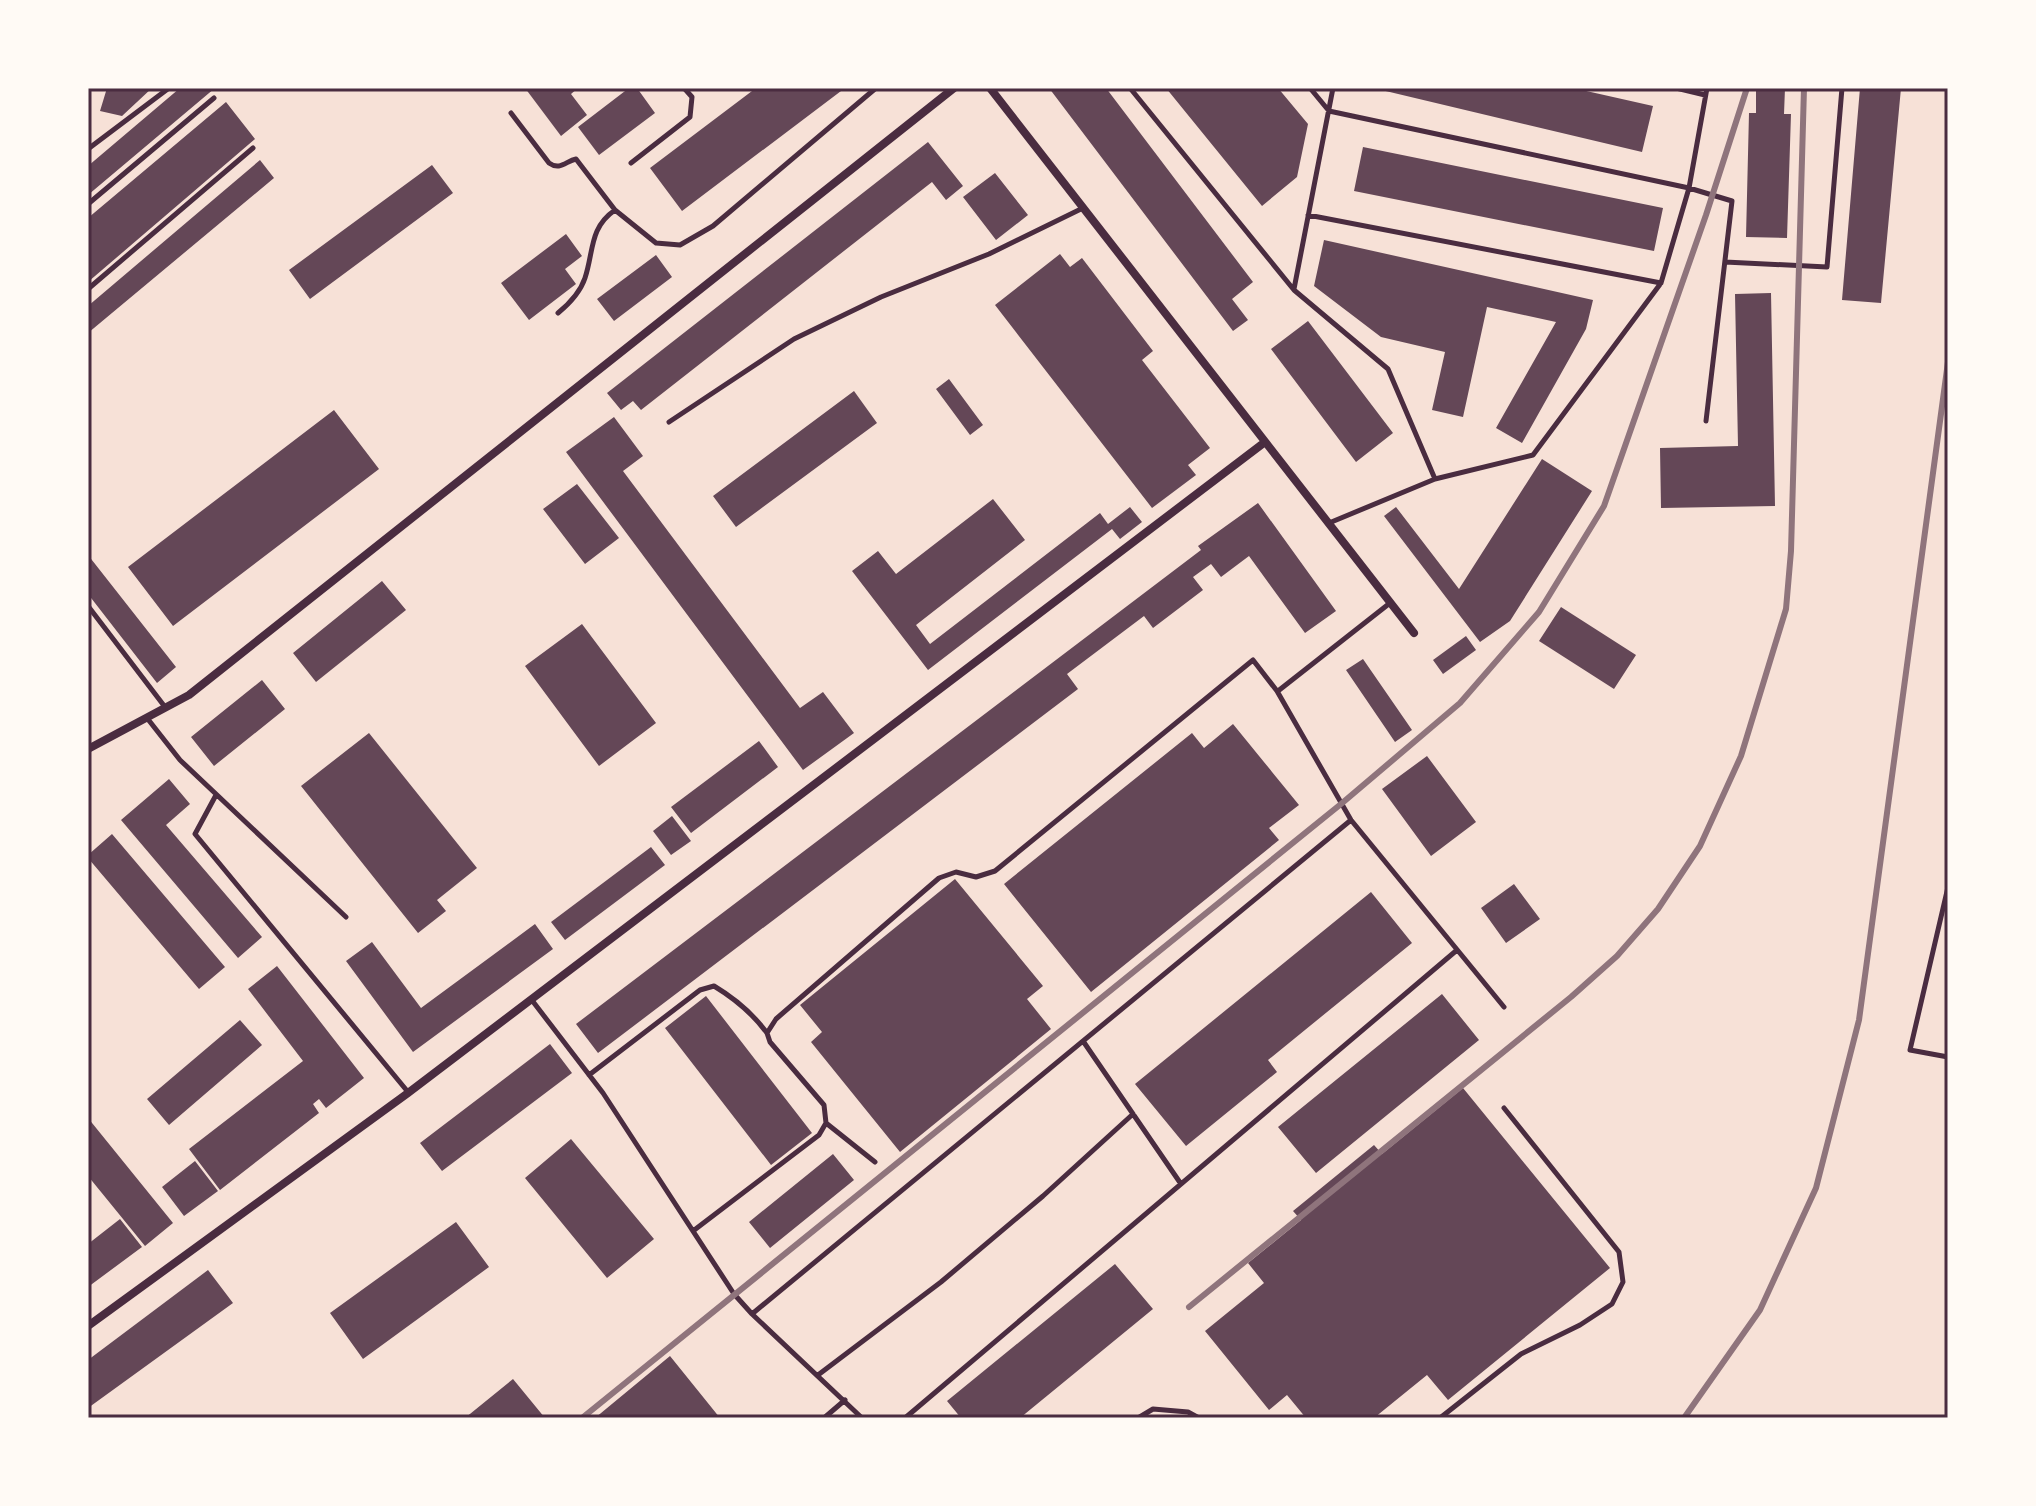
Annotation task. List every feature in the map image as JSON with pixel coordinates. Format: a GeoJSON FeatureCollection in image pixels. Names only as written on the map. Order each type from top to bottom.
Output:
{"type":"FeatureCollection","features":[{"type":"Feature","properties":{"kind":"street"},"geometry":{"type":"LineString","coordinates":[[88,749],[189,695],[954,88]]}},
{"type":"Feature","properties":{"kind":"street"},"geometry":{"type":"LineString","coordinates":[[990,88],[1414,633]]}},
{"type":"Feature","properties":{"kind":"street"},"geometry":{"type":"LineString","coordinates":[[88,1326],[408,1093],[1265,442]]}},
{"type":"Feature","properties":{"kind":"lane"},"geometry":{"type":"LineString","coordinates":[[88,149],[169,88]]}},
{"type":"Feature","properties":{"kind":"lane"},"geometry":{"type":"LineString","coordinates":[[631,163],[690,117],[692,97],[684,88]]}},
{"type":"Feature","properties":{"kind":"lane"},"geometry":{"type":"LineString","coordinates":[[511,113],[553,166],[564,166],[576,159],[615,210],[656,243],[680,245],[713,226],[876,88]]}},
{"type":"Feature","properties":{"kind":"lane"},"geometry":{"type":"LineString","coordinates":[[1130,88],[1294,290],[1388,369],[1435,479]]}},
{"type":"Feature","properties":{"kind":"lane"},"geometry":{"type":"LineString","coordinates":[[1310,88],[1329,111],[1689,188],[1732,201],[1706,421]]}},
{"type":"Feature","properties":{"kind":"lane"},"geometry":{"type":"LineString","coordinates":[[1294,290],[1333,88]]}},
{"type":"Feature","properties":{"kind":"lane"},"geometry":{"type":"LineString","coordinates":[[1328,523],[1435,479],[1533,455],[1661,283],[1689,188],[1706,91],[1676,88]]}},
{"type":"Feature","properties":{"kind":"lane"},"geometry":{"type":"LineString","coordinates":[[1725,262],[1827,267],[1842,88]]}},
{"type":"Feature","properties":{"kind":"lane"},"geometry":{"type":"LineString","coordinates":[[88,204],[214,98]]}},
{"type":"Feature","properties":{"kind":"lane"},"geometry":{"type":"LineString","coordinates":[[88,289],[253,148]]}},
{"type":"Feature","properties":{"kind":"lane"},"geometry":{"type":"LineString","coordinates":[[669,422],[794,339],[881,297],[989,254],[1083,208]]}},
{"type":"Feature","properties":{"kind":"lane"},"geometry":{"type":"LineString","coordinates":[[558,313],[571,302],[584,281],[599,225],[615,210]]}},
{"type":"Feature","properties":{"kind":"lane"},"geometry":{"type":"LineString","coordinates":[[1308,215],[1661,283]]}},
{"type":"Feature","properties":{"kind":"lane"},"geometry":{"type":"LineString","coordinates":[[1277,691],[1390,603]]}},
{"type":"Feature","properties":{"kind":"lane"},"geometry":{"type":"LineString","coordinates":[[88,606],[166,707]]}},
{"type":"Feature","properties":{"kind":"lane"},"geometry":{"type":"LineString","coordinates":[[767,1033],[776,1019],[939,878],[956,872],[976,877],[995,871],[1253,660],[1277,691],[1351,820],[1504,1007]]}},
{"type":"Feature","properties":{"kind":"lane"},"geometry":{"type":"LineString","coordinates":[[147,718],[180,760],[346,917]]}},
{"type":"Feature","properties":{"kind":"lane"},"geometry":{"type":"LineString","coordinates":[[216,795],[195,834],[408,1093]]}},
{"type":"Feature","properties":{"kind":"lane"},"geometry":{"type":"LineString","coordinates":[[752,1314],[1351,820]]}},
{"type":"Feature","properties":{"kind":"lane"},"geometry":{"type":"LineString","coordinates":[[1948,887],[1910,1050],[1948,1057]]}},
{"type":"Feature","properties":{"kind":"lane"},"geometry":{"type":"LineString","coordinates":[[905,1418],[1457,950]]}},
{"type":"Feature","properties":{"kind":"lane"},"geometry":{"type":"LineString","coordinates":[[589,1075],[700,990],[714,986],[750,1013],[767,1033],[770,1042],[824,1105],[826,1123],[819,1135],[693,1231]]}},
{"type":"Feature","properties":{"kind":"lane"},"geometry":{"type":"LineString","coordinates":[[531,999],[603,1093],[734,1294],[862,1418]]}},
{"type":"Feature","properties":{"kind":"lane"},"geometry":{"type":"LineString","coordinates":[[1083,1041],[1181,1184]]}},
{"type":"Feature","properties":{"kind":"lane"},"geometry":{"type":"LineString","coordinates":[[1440,1418],[1521,1354],[1580,1325],[1612,1304],[1623,1282],[1619,1252],[1504,1108]]}},
{"type":"Feature","properties":{"kind":"lane"},"geometry":{"type":"LineString","coordinates":[[818,1375],[941,1282],[1043,1196],[1133,1114]]}},
{"type":"Feature","properties":{"kind":"lane"},"geometry":{"type":"LineString","coordinates":[[826,1123],[875,1162]]}},
{"type":"Feature","properties":{"kind":"lane"},"geometry":{"type":"LineString","coordinates":[[824,1418],[845,1400]]}},
{"type":"Feature","properties":{"kind":"lane"},"geometry":{"type":"LineString","coordinates":[[1138,1418],[1153,1409],[1188,1412],[1199,1418]]}},
{"type":"Feature","properties":{"kind":"building"},"geometry":{"type":"Polygon","coordinates":[[[107,88],[152,88],[122,116],[100,111],[107,88]]]}},
{"type":"Feature","properties":{"kind":"building"},"geometry":{"type":"Polygon","coordinates":[[[180,88],[215,88],[88,195],[88,166],[180,88]]]}},
{"type":"Feature","properties":{"kind":"building"},"geometry":{"type":"Polygon","coordinates":[[[525,88],[578,88],[571,94],[587,115],[561,136],[525,88]]]}},
{"type":"Feature","properties":{"kind":"building"},"geometry":{"type":"Polygon","coordinates":[[[629,88],[637,88],[655,113],[599,155],[578,127],[629,88]]]}},
{"type":"Feature","properties":{"kind":"building"},"geometry":{"type":"Polygon","coordinates":[[[756,88],[845,88],[682,211],[650,168],[756,88]]]}},
{"type":"Feature","properties":{"kind":"building"},"geometry":{"type":"Polygon","coordinates":[[[1049,88],[1106,88],[1253,282],[1232,299],[1248,320],[1233,331],[1049,88]]]}},
{"type":"Feature","properties":{"kind":"building"},"geometry":{"type":"Polygon","coordinates":[[[1166,88],[1278,88],[1308,124],[1297,177],[1262,206],[1166,88]]]}},
{"type":"Feature","properties":{"kind":"building"},"geometry":{"type":"Polygon","coordinates":[[[1373,88],[1573,88],[1653,106],[1642,152],[1373,88]]]}},
{"type":"Feature","properties":{"kind":"building"},"geometry":{"type":"Polygon","coordinates":[[[1756,88],[1785,88],[1784,114],[1791,114],[1787,238],[1746,237],[1749,113],[1756,113],[1756,88]]]}},
{"type":"Feature","properties":{"kind":"building"},"geometry":{"type":"Polygon","coordinates":[[[1860,88],[1901,88],[1881,303],[1842,300],[1860,88]]]}},
{"type":"Feature","properties":{"kind":"building"},"geometry":{"type":"Polygon","coordinates":[[[226,102],[255,139],[88,282],[88,218],[226,102]]]}},
{"type":"Feature","properties":{"kind":"building"},"geometry":{"type":"Polygon","coordinates":[[[928,142],[963,186],[946,200],[932,182],[641,410],[633,401],[621,410],[607,393],[928,142]]]}},
{"type":"Feature","properties":{"kind":"building"},"geometry":{"type":"Polygon","coordinates":[[[1363,147],[1663,208],[1654,251],[1354,191],[1363,147]]]}},
{"type":"Feature","properties":{"kind":"building"},"geometry":{"type":"Polygon","coordinates":[[[260,160],[274,178],[88,333],[88,306],[260,160]]]}},
{"type":"Feature","properties":{"kind":"building"},"geometry":{"type":"Polygon","coordinates":[[[432,165],[453,193],[310,299],[289,270],[432,165]]]}},
{"type":"Feature","properties":{"kind":"building"},"geometry":{"type":"Polygon","coordinates":[[[995,173],[1028,215],[996,240],[963,197],[995,173]]]}},
{"type":"Feature","properties":{"kind":"building"},"geometry":{"type":"Polygon","coordinates":[[[566,234],[582,256],[565,269],[576,284],[529,320],[501,283],[566,234]]]}},
{"type":"Feature","properties":{"kind":"building"},"geometry":{"type":"Polygon","coordinates":[[[1324,240],[1593,300],[1586,329],[1522,443],[1496,428],[1556,322],[1487,307],[1463,417],[1432,410],[1445,352],[1381,337],[1314,286],[1324,240]]]}},
{"type":"Feature","properties":{"kind":"building"},"geometry":{"type":"Polygon","coordinates":[[[1060,254],[1070,267],[1082,258],[1153,351],[1142,360],[1210,448],[1188,465],[1196,475],[1152,508],[995,305],[1060,254]]]}},
{"type":"Feature","properties":{"kind":"building"},"geometry":{"type":"Polygon","coordinates":[[[656,255],[672,277],[614,321],[597,299],[656,255]]]}},
{"type":"Feature","properties":{"kind":"building"},"geometry":{"type":"Polygon","coordinates":[[[1771,293],[1775,506],[1661,508],[1660,448],[1738,446],[1735,294],[1771,293]]]}},
{"type":"Feature","properties":{"kind":"building"},"geometry":{"type":"Polygon","coordinates":[[[1308,321],[1393,433],[1356,462],[1271,349],[1308,321]]]}},
{"type":"Feature","properties":{"kind":"building"},"geometry":{"type":"Polygon","coordinates":[[[949,379],[983,425],[970,435],[936,389],[949,379]]]}},
{"type":"Feature","properties":{"kind":"building"},"geometry":{"type":"Polygon","coordinates":[[[854,391],[877,423],[736,527],[713,496],[854,391]]]}},
{"type":"Feature","properties":{"kind":"building"},"geometry":{"type":"Polygon","coordinates":[[[334,410],[379,469],[173,626],[128,567],[334,410]]]}},
{"type":"Feature","properties":{"kind":"building"},"geometry":{"type":"Polygon","coordinates":[[[614,417],[643,456],[623,471],[800,708],[823,692],[854,733],[803,770],[566,452],[614,417]]]}},
{"type":"Feature","properties":{"kind":"building"},"geometry":{"type":"Polygon","coordinates":[[[1542,459],[1592,491],[1510,621],[1480,642],[1384,516],[1396,507],[1459,589],[1542,459]]]}},
{"type":"Feature","properties":{"kind":"building"},"geometry":{"type":"Polygon","coordinates":[[[577,484],[619,538],[585,564],[543,509],[577,484]]]}},
{"type":"Feature","properties":{"kind":"building"},"geometry":{"type":"Polygon","coordinates":[[[993,499],[1025,540],[916,625],[930,644],[1100,513],[1108,524],[1130,507],[1142,522],[1120,539],[1112,529],[928,670],[852,571],[878,551],[896,574],[993,499]]]}},
{"type":"Feature","properties":{"kind":"building"},"geometry":{"type":"Polygon","coordinates":[[[1258,503],[1336,611],[1305,633],[1249,556],[1221,577],[1211,564],[1193,577],[1203,590],[1153,628],[1144,616],[1067,674],[1078,689],[598,1053],[576,1024],[1201,550],[1198,546],[1258,503]]]}},
{"type":"Feature","properties":{"kind":"building"},"geometry":{"type":"Polygon","coordinates":[[[88,555],[176,667],[157,683],[88,594],[88,555]]]}},
{"type":"Feature","properties":{"kind":"building"},"geometry":{"type":"Polygon","coordinates":[[[382,581],[406,610],[316,682],[293,653],[382,581]]]}},
{"type":"Feature","properties":{"kind":"building"},"geometry":{"type":"Polygon","coordinates":[[[1561,607],[1636,655],[1614,689],[1539,641],[1561,607]]]}},
{"type":"Feature","properties":{"kind":"building"},"geometry":{"type":"Polygon","coordinates":[[[582,624],[656,723],[599,766],[525,666],[582,624]]]}},
{"type":"Feature","properties":{"kind":"building"},"geometry":{"type":"Polygon","coordinates":[[[1466,636],[1476,650],[1443,674],[1433,660],[1466,636]]]}},
{"type":"Feature","properties":{"kind":"building"},"geometry":{"type":"Polygon","coordinates":[[[1363,659],[1412,730],[1395,742],[1346,670],[1363,659]]]}},
{"type":"Feature","properties":{"kind":"building"},"geometry":{"type":"Polygon","coordinates":[[[262,680],[285,709],[214,766],[191,737],[262,680]]]}},
{"type":"Feature","properties":{"kind":"building"},"geometry":{"type":"Polygon","coordinates":[[[1233,724],[1299,805],[1269,828],[1279,840],[1091,992],[1004,884],[1192,733],[1204,748],[1233,724]]]}},
{"type":"Feature","properties":{"kind":"building"},"geometry":{"type":"Polygon","coordinates":[[[369,733],[477,868],[437,900],[446,911],[418,933],[301,786],[369,733]]]}},
{"type":"Feature","properties":{"kind":"building"},"geometry":{"type":"Polygon","coordinates":[[[759,741],[778,767],[691,833],[671,807],[759,741]]]}},
{"type":"Feature","properties":{"kind":"building"},"geometry":{"type":"Polygon","coordinates":[[[1427,756],[1476,822],[1431,856],[1382,789],[1427,756]]]}},
{"type":"Feature","properties":{"kind":"building"},"geometry":{"type":"Polygon","coordinates":[[[169,779],[190,804],[166,825],[262,937],[238,958],[121,820],[169,779]]]}},
{"type":"Feature","properties":{"kind":"building"},"geometry":{"type":"Polygon","coordinates":[[[672,816],[691,841],[671,855],[653,831],[672,816]]]}},
{"type":"Feature","properties":{"kind":"building"},"geometry":{"type":"Polygon","coordinates":[[[112,834],[225,967],[199,989],[88,858],[112,834]]]}},
{"type":"Feature","properties":{"kind":"building"},"geometry":{"type":"Polygon","coordinates":[[[651,847],[665,865],[565,940],[551,922],[651,847]]]}},
{"type":"Feature","properties":{"kind":"building"},"geometry":{"type":"Polygon","coordinates":[[[955,879],[1043,986],[1027,999],[1051,1029],[900,1152],[811,1042],[822,1032],[800,1005],[955,879]]]}},
{"type":"Feature","properties":{"kind":"building"},"geometry":{"type":"Polygon","coordinates":[[[1514,884],[1540,919],[1506,943],[1481,908],[1514,884]]]}},
{"type":"Feature","properties":{"kind":"building"},"geometry":{"type":"Polygon","coordinates":[[[1371,892],[1412,943],[1268,1060],[1277,1072],[1186,1146],[1135,1084],[1371,892]]]}},
{"type":"Feature","properties":{"kind":"building"},"geometry":{"type":"Polygon","coordinates":[[[535,924],[553,949],[413,1052],[346,961],[372,942],[421,1008],[535,924]]]}},
{"type":"Feature","properties":{"kind":"building"},"geometry":{"type":"Polygon","coordinates":[[[277,966],[364,1078],[326,1108],[319,1099],[313,1104],[319,1113],[220,1190],[189,1149],[303,1061],[248,989],[277,966]]]}},
{"type":"Feature","properties":{"kind":"building"},"geometry":{"type":"Polygon","coordinates":[[[1442,994],[1479,1040],[1316,1173],[1278,1127],[1442,994]]]}},
{"type":"Feature","properties":{"kind":"building"},"geometry":{"type":"Polygon","coordinates":[[[706,996],[812,1133],[771,1165],[665,1028],[706,996]]]}},
{"type":"Feature","properties":{"kind":"building"},"geometry":{"type":"Polygon","coordinates":[[[240,1020],[262,1045],[169,1125],[147,1099],[240,1020]]]}},
{"type":"Feature","properties":{"kind":"building"},"geometry":{"type":"Polygon","coordinates":[[[550,1044],[572,1073],[442,1171],[420,1143],[550,1044]]]}},
{"type":"Feature","properties":{"kind":"building"},"geometry":{"type":"Polygon","coordinates":[[[1463,1088],[1610,1268],[1448,1400],[1427,1375],[1374,1418],[1306,1418],[1287,1395],[1269,1410],[1205,1331],[1264,1283],[1248,1263],[1301,1220],[1293,1211],[1374,1145],[1382,1154],[1463,1088]]]}},
{"type":"Feature","properties":{"kind":"building"},"geometry":{"type":"Polygon","coordinates":[[[88,1118],[173,1223],[145,1246],[88,1176],[88,1118]]]}},
{"type":"Feature","properties":{"kind":"building"},"geometry":{"type":"Polygon","coordinates":[[[571,1139],[654,1239],[607,1278],[525,1178],[571,1139]]]}},
{"type":"Feature","properties":{"kind":"building"},"geometry":{"type":"Polygon","coordinates":[[[833,1154],[854,1180],[770,1248],[749,1222],[833,1154]]]}},
{"type":"Feature","properties":{"kind":"building"},"geometry":{"type":"Polygon","coordinates":[[[195,1161],[218,1191],[184,1216],[162,1187],[195,1161]]]}},
{"type":"Feature","properties":{"kind":"building"},"geometry":{"type":"Polygon","coordinates":[[[120,1219],[142,1247],[88,1287],[88,1244],[120,1219]]]}},
{"type":"Feature","properties":{"kind":"building"},"geometry":{"type":"Polygon","coordinates":[[[456,1222],[489,1267],[363,1359],[330,1313],[456,1222]]]}},
{"type":"Feature","properties":{"kind":"building"},"geometry":{"type":"Polygon","coordinates":[[[1115,1264],[1153,1309],[1020,1418],[961,1418],[947,1401],[1115,1264]]]}},
{"type":"Feature","properties":{"kind":"building"},"geometry":{"type":"Polygon","coordinates":[[[208,1270],[233,1303],[88,1408],[88,1360],[208,1270]]]}},
{"type":"Feature","properties":{"kind":"building"},"geometry":{"type":"Polygon","coordinates":[[[670,1356],[720,1418],[595,1418],[670,1356]]]}},
{"type":"Feature","properties":{"kind":"building"},"geometry":{"type":"Polygon","coordinates":[[[513,1379],[545,1418],[465,1418],[513,1379]]]}},
{"type":"Feature","properties":{"kind":"railway"},"geometry":{"type":"LineString","coordinates":[[582,1418],[1341,804],[1460,703],[1539,612],[1604,506],[1747,88]]}},
{"type":"Feature","properties":{"kind":"railway"},"geometry":{"type":"LineString","coordinates":[[1189,1307],[1571,997],[1617,956],[1658,909],[1700,846],[1741,756],[1786,609],[1791,551],[1804,88]]}},
{"type":"Feature","properties":{"kind":"railway"},"geometry":{"type":"LineString","coordinates":[[1684,1418],[1760,1310],[1816,1188],[1859,1020],[1948,362]]}}]}
